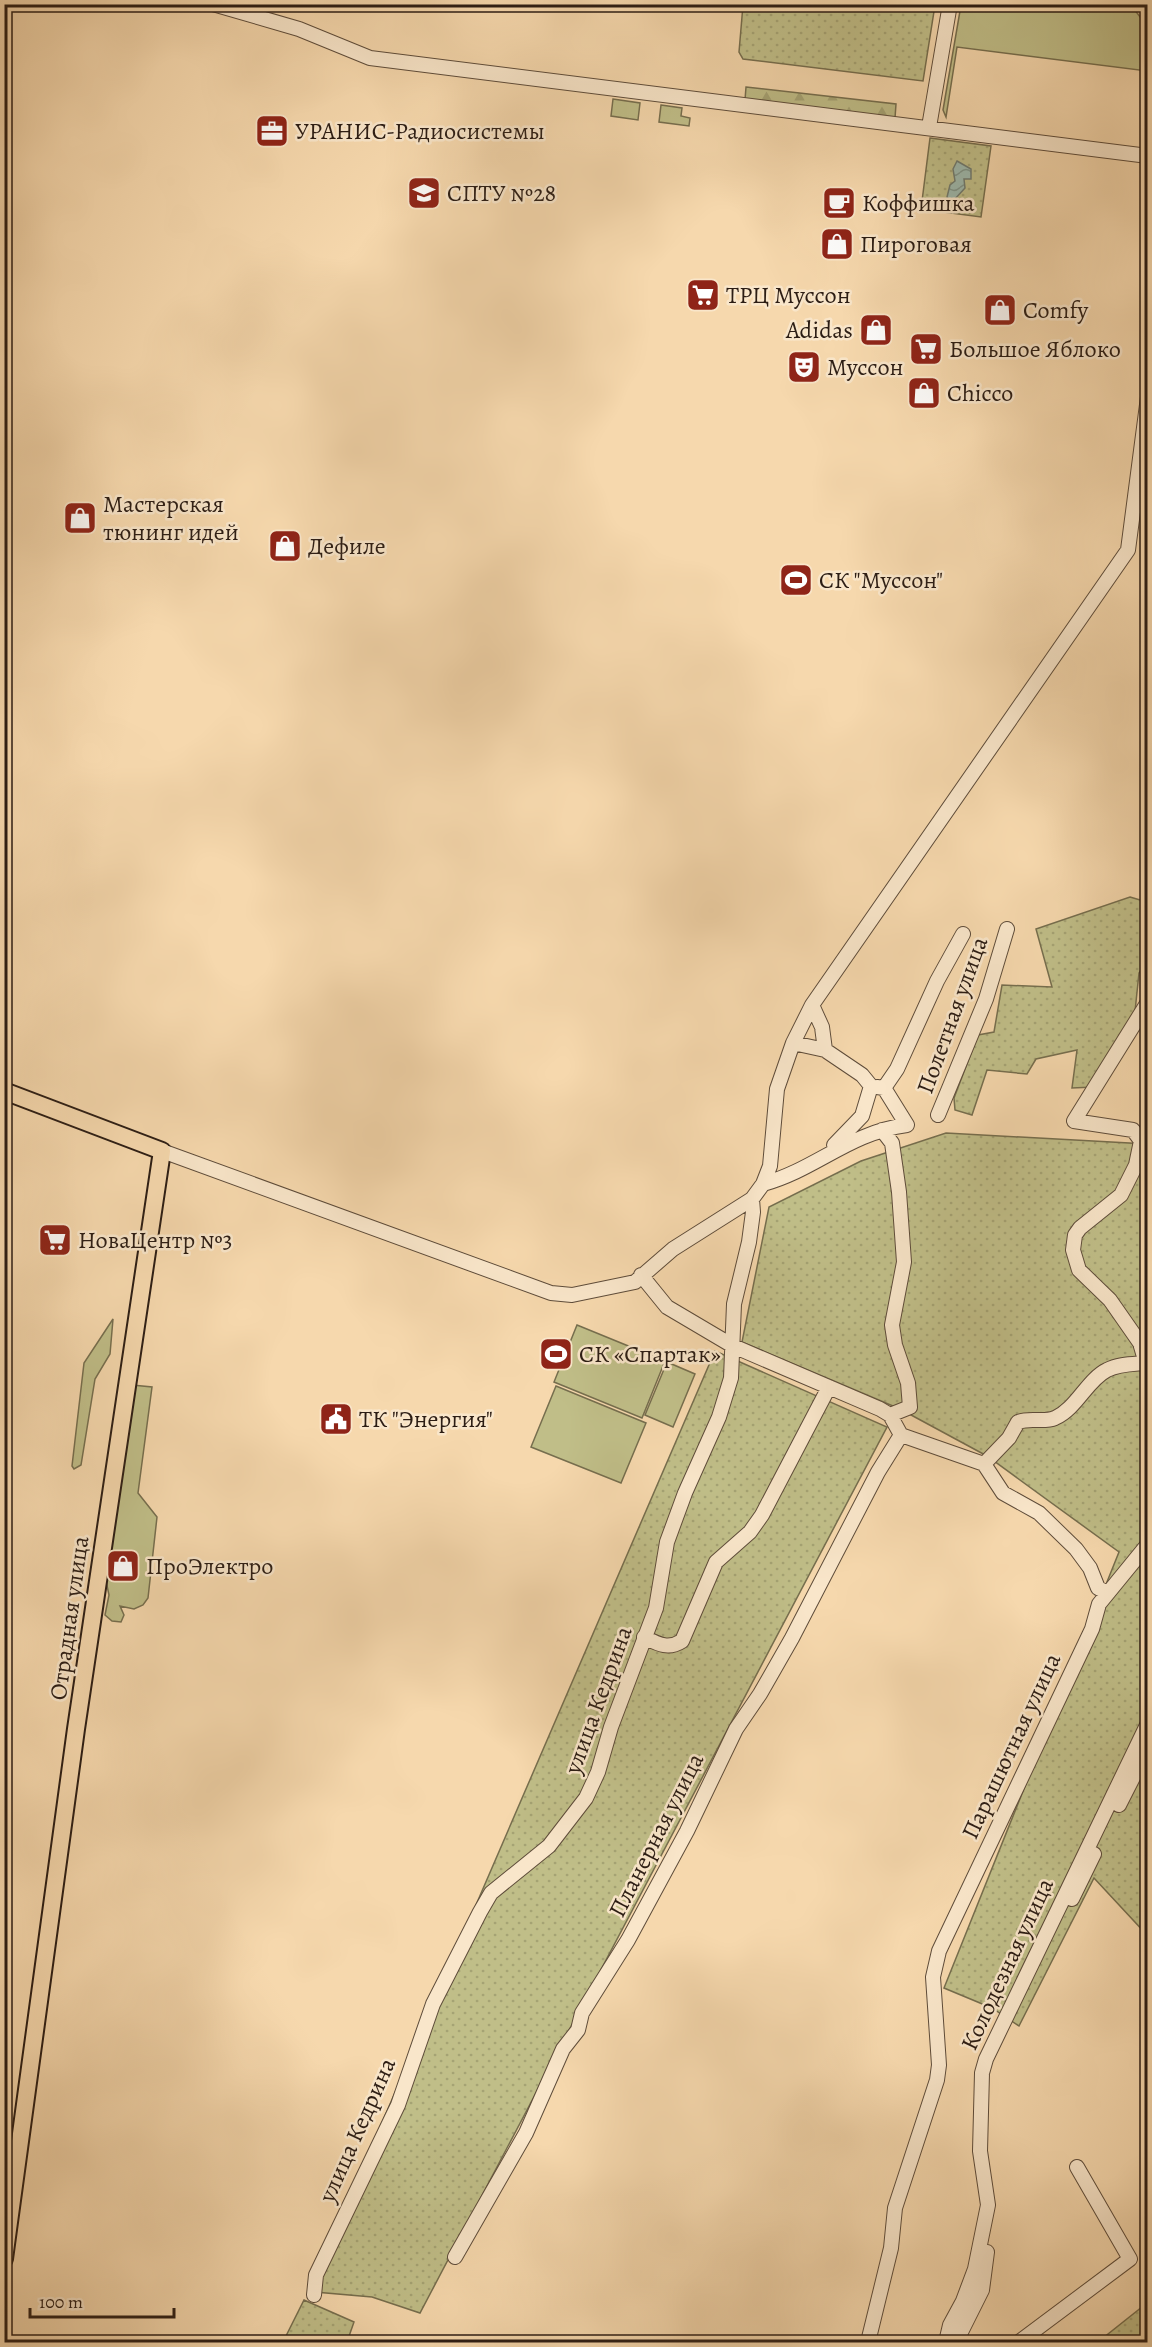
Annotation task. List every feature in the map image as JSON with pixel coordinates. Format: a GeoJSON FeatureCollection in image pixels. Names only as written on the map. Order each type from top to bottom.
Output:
{"type":"FeatureCollection","features":[{"type":"Feature","properties":{"kind":"main road"},"geometry":{"type":"LineString","coordinates":[[4,1090],[162,1151]]}},
{"type":"Feature","properties":{"kind":"main road","name":"Отрадная улица"},"geometry":{"type":"LineString","coordinates":[[4,2259],[75,1740],[162,1151]]}},
{"type":"Feature","properties":{"kind":"street"},"geometry":{"type":"LineString","coordinates":[[213,4],[299,29],[370,58],[1148,156]]}},
{"type":"Feature","properties":{"kind":"street"},"geometry":{"type":"LineString","coordinates":[[929,127],[950,4]]}},
{"type":"Feature","properties":{"kind":"street"},"geometry":{"type":"LineString","coordinates":[[162,1151],[551,1293],[572,1295],[635,1282],[673,1249],[752,1199],[763,1184],[770,1166],[777,1089],[793,1043],[812,1005],[1128,550],[1148,398]]}},
{"type":"Feature","properties":{"kind":"street","name":"Полетная улица"},"geometry":{"type":"LineString","coordinates":[[938,1115],[986,999],[1007,930]]}},
{"type":"Feature","properties":{"kind":"street"},"geometry":{"type":"LineString","coordinates":[[824,1155],[862,1116],[877,1087],[897,1069],[937,981],[963,934]]}},
{"type":"Feature","properties":{"kind":"street"},"geometry":{"type":"LineString","coordinates":[[984,1464],[1009,1438],[1018,1422],[1030,1419],[1054,1419],[1083,1396],[1096,1377],[1106,1370],[1146,1366],[1144,1339],[1110,1300],[1079,1270],[1072,1250],[1075,1235],[1080,1228],[1121,1195],[1136,1165],[1141,1141],[1137,1133],[1129,1129],[1074,1121],[1148,1002]]}},
{"type":"Feature","properties":{"kind":"street"},"geometry":{"type":"LineString","coordinates":[[812,1005],[822,1027],[825,1050]]}},
{"type":"Feature","properties":{"kind":"street"},"geometry":{"type":"LineString","coordinates":[[763,1184],[787,1177],[858,1137],[907,1125],[877,1087],[862,1075],[825,1050],[793,1043]]}},
{"type":"Feature","properties":{"kind":"street"},"geometry":{"type":"LineString","coordinates":[[882,1130],[892,1143],[898,1192],[904,1262],[892,1325],[895,1345],[908,1383],[909,1407],[890,1415]]}},
{"type":"Feature","properties":{"kind":"street","name":"улица Кедрина"},"geometry":{"type":"LineString","coordinates":[[314,2295],[316,2275],[398,2105],[433,2004],[491,1893],[549,1846],[586,1798],[598,1772],[611,1727],[656,1608],[668,1542],[685,1493],[719,1417],[731,1378],[734,1304],[749,1242],[753,1212],[752,1199]]}},
{"type":"Feature","properties":{"kind":"street"},"geometry":{"type":"LineString","coordinates":[[641,1275],[667,1307],[733,1346],[890,1415],[901,1435],[984,1464],[1003,1493],[1039,1513],[1076,1548],[1090,1569],[1098,1588],[1108,1593]]}},
{"type":"Feature","properties":{"kind":"street"},"geometry":{"type":"LineString","coordinates":[[644,1637],[664,1647],[682,1641],[716,1562],[750,1532],[762,1515],[829,1388]]}},
{"type":"Feature","properties":{"kind":"street","name":"Планерная улица"},"geometry":{"type":"LineString","coordinates":[[455,2257],[526,2133],[563,2049],[578,2030],[582,2013],[628,1940],[687,1831],[736,1729],[760,1694],[792,1638],[882,1465],[901,1435]]}},
{"type":"Feature","properties":{"kind":"street","name":"Парашютная улица"},"geometry":{"type":"LineString","coordinates":[[868,2343],[891,2248],[896,2208],[937,2080],[939,2066],[933,1977],[939,1951],[1092,1629],[1099,1604],[1148,1544]]}},
{"type":"Feature","properties":{"kind":"street","name":"Колодезная улица"},"geometry":{"type":"LineString","coordinates":[[946,2343],[950,2325],[975,2269],[988,2205],[980,2151],[982,2073],[986,2059],[1148,1723]]}},
{"type":"Feature","properties":{"kind":"street","name":"Колодезная улица"},"geometry":{"type":"LineString","coordinates":[[956,2343],[982,2290],[997,2199],[989,2163],[988,2127],[993,2062],[1148,1748]]}},
{"type":"Feature","properties":{"kind":"street"},"geometry":{"type":"LineString","coordinates":[[1019,2343],[1130,2259],[1077,2167]]}},
{"type":"Feature","properties":{"kind":"green space"},"geometry":{"type":"Polygon","coordinates":[[[743,5],[935,5],[923,81],[743,59],[739,52],[743,5]]]}},
{"type":"Feature","properties":{"kind":"green space"},"geometry":{"type":"Polygon","coordinates":[[[961,5],[1131,5],[1147,26],[1147,71],[957,47],[946,117],[943,110],[961,5]]]}},
{"type":"Feature","properties":{"kind":"green space"},"geometry":{"type":"Polygon","coordinates":[[[746,87],[896,104],[895,118],[745,100],[746,87]]]}},
{"type":"Feature","properties":{"kind":"green space"},"geometry":{"type":"Polygon","coordinates":[[[613,99],[640,103],[638,120],[611,116],[613,99]]]}},
{"type":"Feature","properties":{"kind":"green space"},"geometry":{"type":"Polygon","coordinates":[[[661,105],[682,108],[681,116],[690,118],[689,126],[659,122],[661,105]]]}},
{"type":"Feature","properties":{"kind":"green space"},"geometry":{"type":"Polygon","coordinates":[[[930,138],[991,146],[981,217],[921,209],[930,138]]]}},
{"type":"Feature","properties":{"kind":"green space"},"geometry":{"type":"Polygon","coordinates":[[[1130,897],[1147,902],[1147,962],[1139,973],[1134,1021],[1094,1087],[1072,1088],[1077,1050],[1036,1059],[1027,1074],[987,1070],[972,1115],[955,1110],[954,1098],[978,1035],[994,1032],[1002,985],[1052,987],[1036,929],[1130,897]]]}},
{"type":"Feature","properties":{"kind":"green space"},"geometry":{"type":"Polygon","coordinates":[[[946,1133],[1147,1144],[1147,1935],[1094,1878],[1019,2026],[992,2008],[944,1988],[1119,1552],[987,1456],[900,1409],[742,1342],[769,1207],[861,1161],[946,1133]]]}},
{"type":"Feature","properties":{"kind":"green space"},"geometry":{"type":"Polygon","coordinates":[[[113,1319],[110,1354],[95,1379],[81,1465],[74,1469],[72,1466],[84,1363],[113,1319]]]}},
{"type":"Feature","properties":{"kind":"green space"},"geometry":{"type":"Polygon","coordinates":[[[577,1325],[665,1361],[642,1418],[554,1382],[577,1325]]]}},
{"type":"Feature","properties":{"kind":"green space"},"geometry":{"type":"Polygon","coordinates":[[[715,1351],[887,1427],[420,2313],[372,2297],[315,2292],[318,2271],[715,1351]]]}},
{"type":"Feature","properties":{"kind":"green space"},"geometry":{"type":"Polygon","coordinates":[[[667,1362],[695,1374],[673,1427],[645,1415],[667,1362]]]}},
{"type":"Feature","properties":{"kind":"green space"},"geometry":{"type":"Polygon","coordinates":[[[132,1385],[152,1387],[138,1493],[157,1517],[148,1598],[143,1605],[134,1609],[120,1606],[124,1615],[121,1622],[112,1621],[105,1615],[109,1595],[106,1581],[132,1385]]]}},
{"type":"Feature","properties":{"kind":"green space"},"geometry":{"type":"Polygon","coordinates":[[[556,1386],[646,1423],[621,1483],[531,1447],[556,1386]]]}},
{"type":"Feature","properties":{"kind":"green space"},"geometry":{"type":"Polygon","coordinates":[[[304,2300],[354,2322],[347,2342],[283,2342],[304,2300]]]}},
{"type":"Feature","properties":{"kind":"green space"},"geometry":{"type":"Polygon","coordinates":[[[1147,2303],[1147,2342],[1098,2342],[1147,2303]]]}},
{"type":"Feature","properties":{"kind":"water"},"geometry":{"type":"Polygon","coordinates":[[[957,161],[971,169],[971,179],[964,179],[965,188],[954,200],[949,200],[947,197],[950,185],[955,181],[953,169],[957,161]]]}},
{"type":"Feature","properties":{"kind":"place","name":"УРАНИС-Радиосистемы"},"geometry":{"type":"Point","coordinates":[272,131]}},
{"type":"Feature","properties":{"kind":"place","name":"СПТУ №28"},"geometry":{"type":"Point","coordinates":[424,193]}},
{"type":"Feature","properties":{"kind":"place","name":"Коффишка"},"geometry":{"type":"Point","coordinates":[839,203]}},
{"type":"Feature","properties":{"kind":"place","name":"Пироговая"},"geometry":{"type":"Point","coordinates":[837,244]}},
{"type":"Feature","properties":{"kind":"place","name":"ТРЦ Муссон"},"geometry":{"type":"Point","coordinates":[703,295]}},
{"type":"Feature","properties":{"kind":"place","name":"Comfy"},"geometry":{"type":"Point","coordinates":[1000,310]}},
{"type":"Feature","properties":{"kind":"place","name":"Adidas"},"geometry":{"type":"Point","coordinates":[876,330]}},
{"type":"Feature","properties":{"kind":"place","name":"Большое Яблоко"},"geometry":{"type":"Point","coordinates":[926,349]}},
{"type":"Feature","properties":{"kind":"place","name":"Муссон"},"geometry":{"type":"Point","coordinates":[804,367]}},
{"type":"Feature","properties":{"kind":"place","name":"Chicco"},"geometry":{"type":"Point","coordinates":[924,393]}},
{"type":"Feature","properties":{"kind":"place","name":"Мастерская тюнинг идей"},"geometry":{"type":"Point","coordinates":[80,518]}},
{"type":"Feature","properties":{"kind":"place","name":"Дефиле"},"geometry":{"type":"Point","coordinates":[285,546]}},
{"type":"Feature","properties":{"kind":"place","name":"СК \"Муссон\""},"geometry":{"type":"Point","coordinates":[796,580]}},
{"type":"Feature","properties":{"kind":"place","name":"НоваЦентр №3"},"geometry":{"type":"Point","coordinates":[55,1240]}},
{"type":"Feature","properties":{"kind":"place","name":"СК «Спартак»"},"geometry":{"type":"Point","coordinates":[556,1354]}},
{"type":"Feature","properties":{"kind":"place","name":"ТК \"Энергия\""},"geometry":{"type":"Point","coordinates":[336,1419]}},
{"type":"Feature","properties":{"kind":"place","name":"ПроЭлектро"},"geometry":{"type":"Point","coordinates":[123,1566]}}]}
